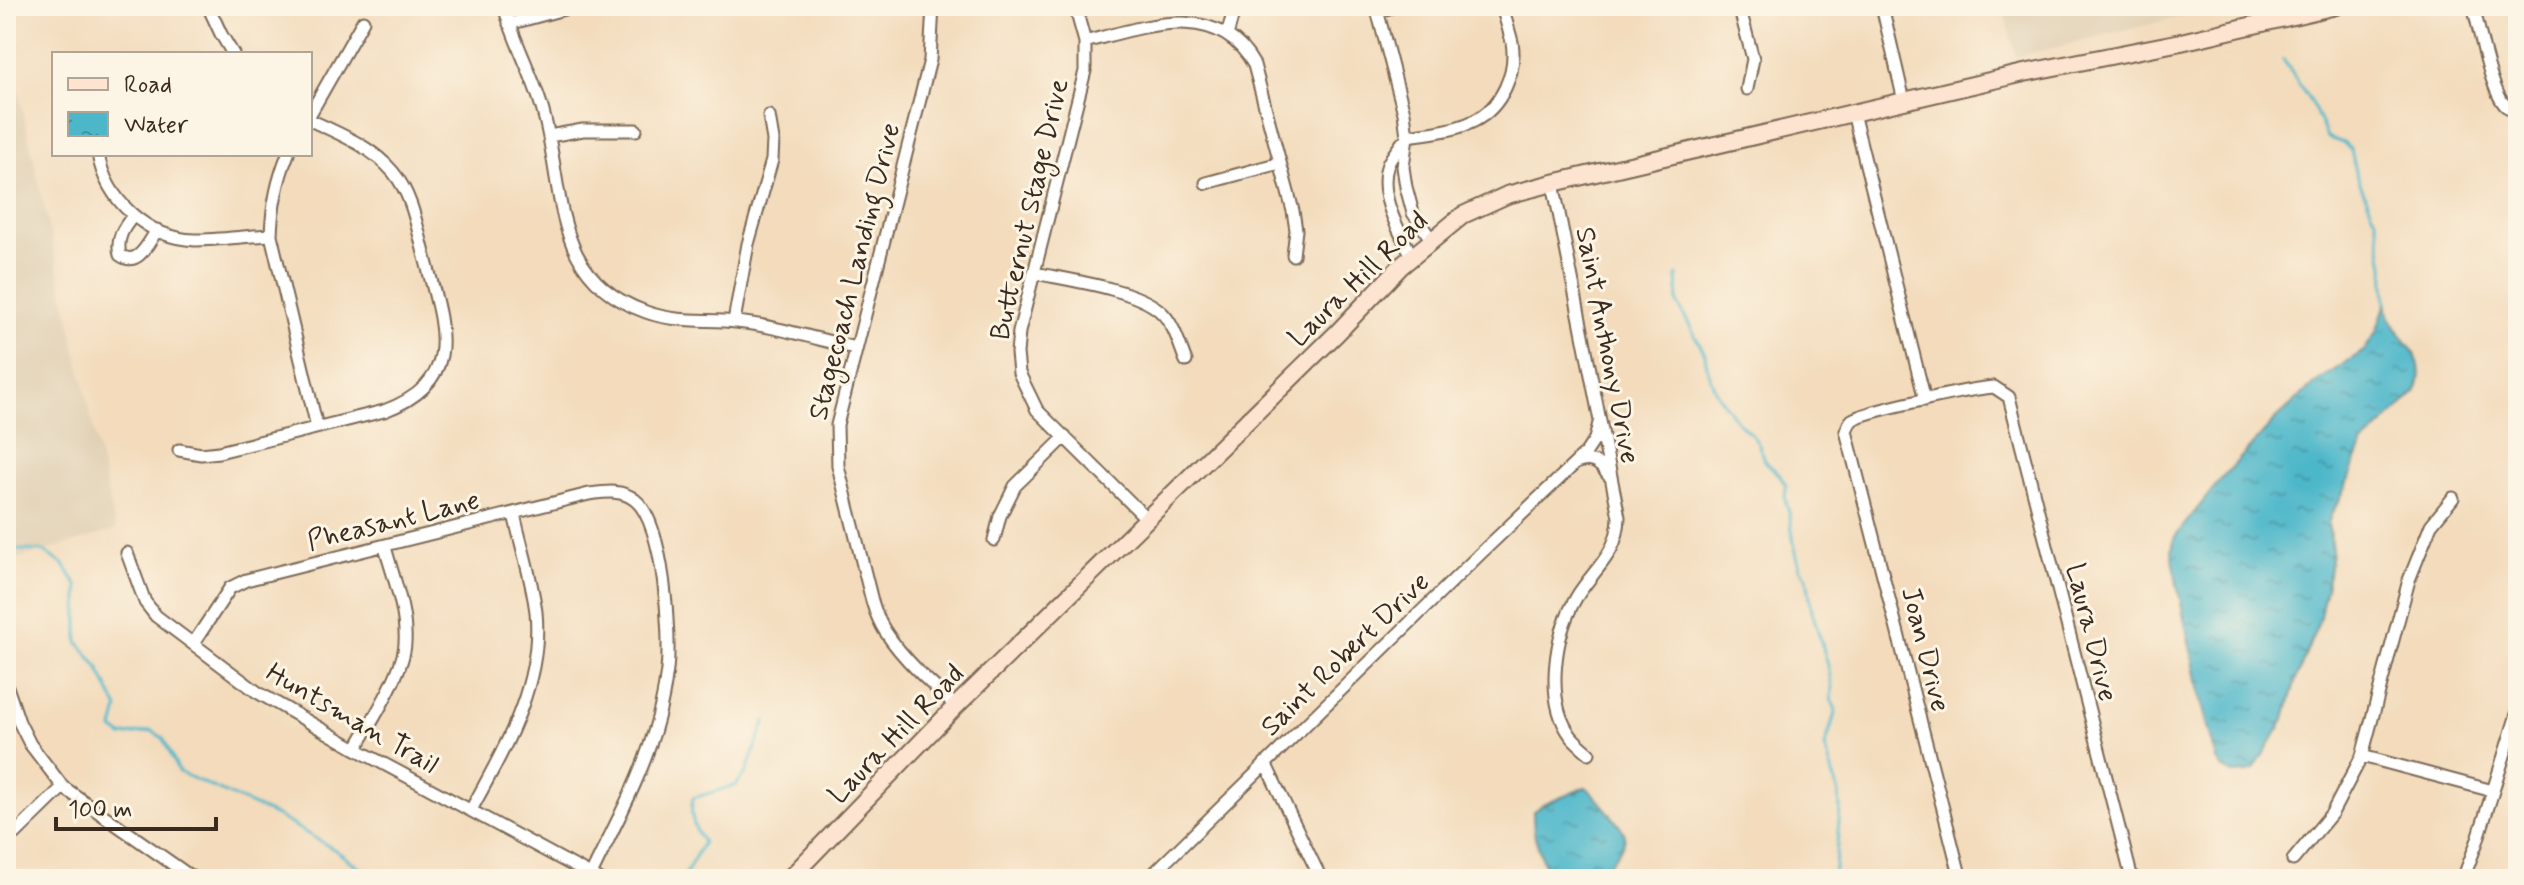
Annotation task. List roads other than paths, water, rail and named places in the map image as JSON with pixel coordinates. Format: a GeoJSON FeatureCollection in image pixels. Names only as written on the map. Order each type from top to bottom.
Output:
{"type":"FeatureCollection","features":[{"type":"Feature","properties":{"kind":"main road","name":"Laura Hill Road"},"geometry":{"type":"LineString","coordinates":[[789,879],[956,706],[1412,256],[1463,215],[1507,195],[1553,183],[1904,101],[2336,6]]}},
{"type":"Feature","properties":{"kind":"street"},"geometry":{"type":"LineString","coordinates":[[208,6],[232,52]]}},
{"type":"Feature","properties":{"kind":"street"},"geometry":{"type":"LineString","coordinates":[[504,6],[542,108],[565,229],[588,273],[625,302],[645,312],[672,319],[734,321],[855,348]]}},
{"type":"Feature","properties":{"kind":"street"},"geometry":{"type":"LineString","coordinates":[[509,24],[575,6]]}},
{"type":"Feature","properties":{"kind":"street","name":"Stagecoach Landing Drive"},"geometry":{"type":"LineString","coordinates":[[933,6],[930,60],[837,425],[838,466],[872,601],[884,630],[956,706]]}},
{"type":"Feature","properties":{"kind":"street","name":"Butternut Stage Drive"},"geometry":{"type":"LineString","coordinates":[[1075,6],[1085,42],[1086,59],[1019,332],[1019,373],[1037,410],[1147,519]]}},
{"type":"Feature","properties":{"kind":"street"},"geometry":{"type":"LineString","coordinates":[[1228,32],[1235,6]]}},
{"type":"Feature","properties":{"kind":"street"},"geometry":{"type":"LineString","coordinates":[[1396,6],[1377,8],[1404,113],[1407,136],[1403,167],[1406,187],[1413,213],[1431,239]]}},
{"type":"Feature","properties":{"kind":"street"},"geometry":{"type":"LineString","coordinates":[[1412,256],[1395,222],[1386,187],[1387,165],[1407,136],[1447,130],[1475,121],[1496,101],[1511,74],[1513,59],[1512,42],[1502,6]]}},
{"type":"Feature","properties":{"kind":"street"},"geometry":{"type":"LineString","coordinates":[[1739,6],[1753,59],[1747,89]]}},
{"type":"Feature","properties":{"kind":"street"},"geometry":{"type":"LineString","coordinates":[[1882,6],[1904,101]]}},
{"type":"Feature","properties":{"kind":"street"},"geometry":{"type":"LineString","coordinates":[[2473,6],[2490,75],[2499,96],[2506,106],[2518,110]]}},
{"type":"Feature","properties":{"kind":"street"},"geometry":{"type":"LineString","coordinates":[[1085,42],[1188,18],[1202,20],[1228,32],[1246,49],[1254,65],[1295,220],[1293,255]]}},
{"type":"Feature","properties":{"kind":"street"},"geometry":{"type":"LineString","coordinates":[[312,110],[363,21]]}},
{"type":"Feature","properties":{"kind":"street"},"geometry":{"type":"LineString","coordinates":[[1853,113],[1925,400]]}},
{"type":"Feature","properties":{"kind":"street"},"geometry":{"type":"LineString","coordinates":[[734,321],[748,244],[772,160],[769,116]]}},
{"type":"Feature","properties":{"kind":"street"},"geometry":{"type":"LineString","coordinates":[[179,450],[201,454],[219,452],[384,411],[406,403],[423,390],[434,375],[441,356],[443,337],[440,315],[404,186],[373,153],[312,121]]}},
{"type":"Feature","properties":{"kind":"street"},"geometry":{"type":"LineString","coordinates":[[549,136],[583,130],[636,130]]}},
{"type":"Feature","properties":{"kind":"street"},"geometry":{"type":"LineString","coordinates":[[99,156],[109,185],[133,216],[157,230],[173,237],[194,240],[271,235]]}},
{"type":"Feature","properties":{"kind":"street"},"geometry":{"type":"LineString","coordinates":[[287,156],[275,191],[271,235],[317,427]]}},
{"type":"Feature","properties":{"kind":"street"},"geometry":{"type":"LineString","coordinates":[[1206,183],[1280,163]]}},
{"type":"Feature","properties":{"kind":"street","name":"Saint Anthony Drive"},"geometry":{"type":"LineString","coordinates":[[1553,183],[1619,517],[1614,545],[1569,612],[1556,657],[1558,702],[1564,724],[1571,736],[1589,753]]}},
{"type":"Feature","properties":{"kind":"street"},"geometry":{"type":"LineString","coordinates":[[133,216],[118,243],[120,255],[125,260],[134,260],[157,230]]}},
{"type":"Feature","properties":{"kind":"street"},"geometry":{"type":"LineString","coordinates":[[1035,273],[1129,294],[1147,302],[1162,312],[1172,327],[1186,361]]}},
{"type":"Feature","properties":{"kind":"street","name":"Laura Drive"},"geometry":{"type":"LineString","coordinates":[[1925,400],[1984,387],[1994,387],[2009,397],[2132,879]]}},
{"type":"Feature","properties":{"kind":"street","name":"Joan Drive"},"geometry":{"type":"LineString","coordinates":[[1925,400],[1861,416],[1851,421],[1846,431],[1961,879]]}},
{"type":"Feature","properties":{"kind":"street","name":"Saint Robert Drive"},"geometry":{"type":"LineString","coordinates":[[1148,879],[1585,454],[1595,439],[1599,423]]}},
{"type":"Feature","properties":{"kind":"street"},"geometry":{"type":"LineString","coordinates":[[994,540],[1000,516],[1015,486],[1065,437]]}},
{"type":"Feature","properties":{"kind":"street"},"geometry":{"type":"LineString","coordinates":[[1575,463],[1585,459],[1595,461],[1611,478]]}},
{"type":"Feature","properties":{"kind":"street","name":"Pheasant Lane"},"geometry":{"type":"LineString","coordinates":[[193,644],[230,588],[246,580],[589,494],[614,491],[634,499],[649,518],[656,544],[667,602],[667,668],[658,718],[643,763],[594,877]]}},
{"type":"Feature","properties":{"kind":"street"},"geometry":{"type":"LineString","coordinates":[[2293,860],[2332,813],[2362,756],[2409,580],[2431,525],[2453,498]]}},
{"type":"Feature","properties":{"kind":"street"},"geometry":{"type":"LineString","coordinates":[[471,810],[509,740],[529,685],[536,640],[535,609],[514,514]]}},
{"type":"Feature","properties":{"kind":"street"},"geometry":{"type":"LineString","coordinates":[[356,749],[397,673],[405,646],[404,622],[385,547]]}},
{"type":"Feature","properties":{"kind":"street","name":"Huntsman Trail"},"geometry":{"type":"LineString","coordinates":[[127,553],[145,602],[156,616],[257,692],[594,877]]}},
{"type":"Feature","properties":{"kind":"street"},"geometry":{"type":"LineString","coordinates":[[6,684],[30,744],[63,787],[194,879]]}},
{"type":"Feature","properties":{"kind":"street"},"geometry":{"type":"LineString","coordinates":[[2463,879],[2518,711]]}},
{"type":"Feature","properties":{"kind":"street"},"geometry":{"type":"LineString","coordinates":[[2362,756],[2493,791]]}},
{"type":"Feature","properties":{"kind":"street"},"geometry":{"type":"LineString","coordinates":[[1265,763],[1321,879]]}},
{"type":"Feature","properties":{"kind":"street"},"geometry":{"type":"LineString","coordinates":[[6,838],[17,832],[63,787]]}},
{"type":"Feature","properties":{"kind":"water"},"geometry":{"type":"Polygon","coordinates":[[[2386,303],[2389,315],[2419,366],[2415,393],[2362,445],[2328,524],[2332,550],[2319,621],[2295,682],[2285,718],[2254,770],[2233,774],[2222,768],[2217,760],[2202,704],[2177,584],[2172,552],[2174,538],[2222,478],[2279,416],[2315,383],[2365,350],[2376,332],[2386,303]]]}},
{"type":"Feature","properties":{"kind":"water"},"geometry":{"type":"Polygon","coordinates":[[[1586,787],[1625,835],[1622,846],[1602,871],[1592,878],[1577,881],[1548,879],[1534,833],[1533,812],[1586,787]]]}},
{"type":"Feature","properties":{"kind":"waterway"},"geometry":{"type":"LineString","coordinates":[[2283,59],[2314,108],[2327,137],[2351,150],[2357,177],[2376,219],[2384,265],[2386,303]]}},
{"type":"Feature","properties":{"kind":"waterway"},"geometry":{"type":"LineString","coordinates":[[1677,275],[1678,304],[1705,354],[1716,392],[1736,420],[1752,435],[1764,461],[1779,474],[1786,486],[1785,499],[1794,544],[1800,568],[1807,577],[1812,611],[1828,665],[1831,699],[1836,710],[1825,747],[1839,794],[1834,879]]}},
{"type":"Feature","properties":{"kind":"waterway"},"geometry":{"type":"LineString","coordinates":[[6,549],[43,551],[64,565],[78,587],[78,642],[98,667],[118,709],[113,729],[122,736],[152,731],[163,738],[179,772],[279,817],[335,850],[375,879]]}},
{"type":"Feature","properties":{"kind":"waterway"},"geometry":{"type":"LineString","coordinates":[[683,879],[703,842],[693,821],[693,798],[736,785],[746,773],[766,720]]}}]}
